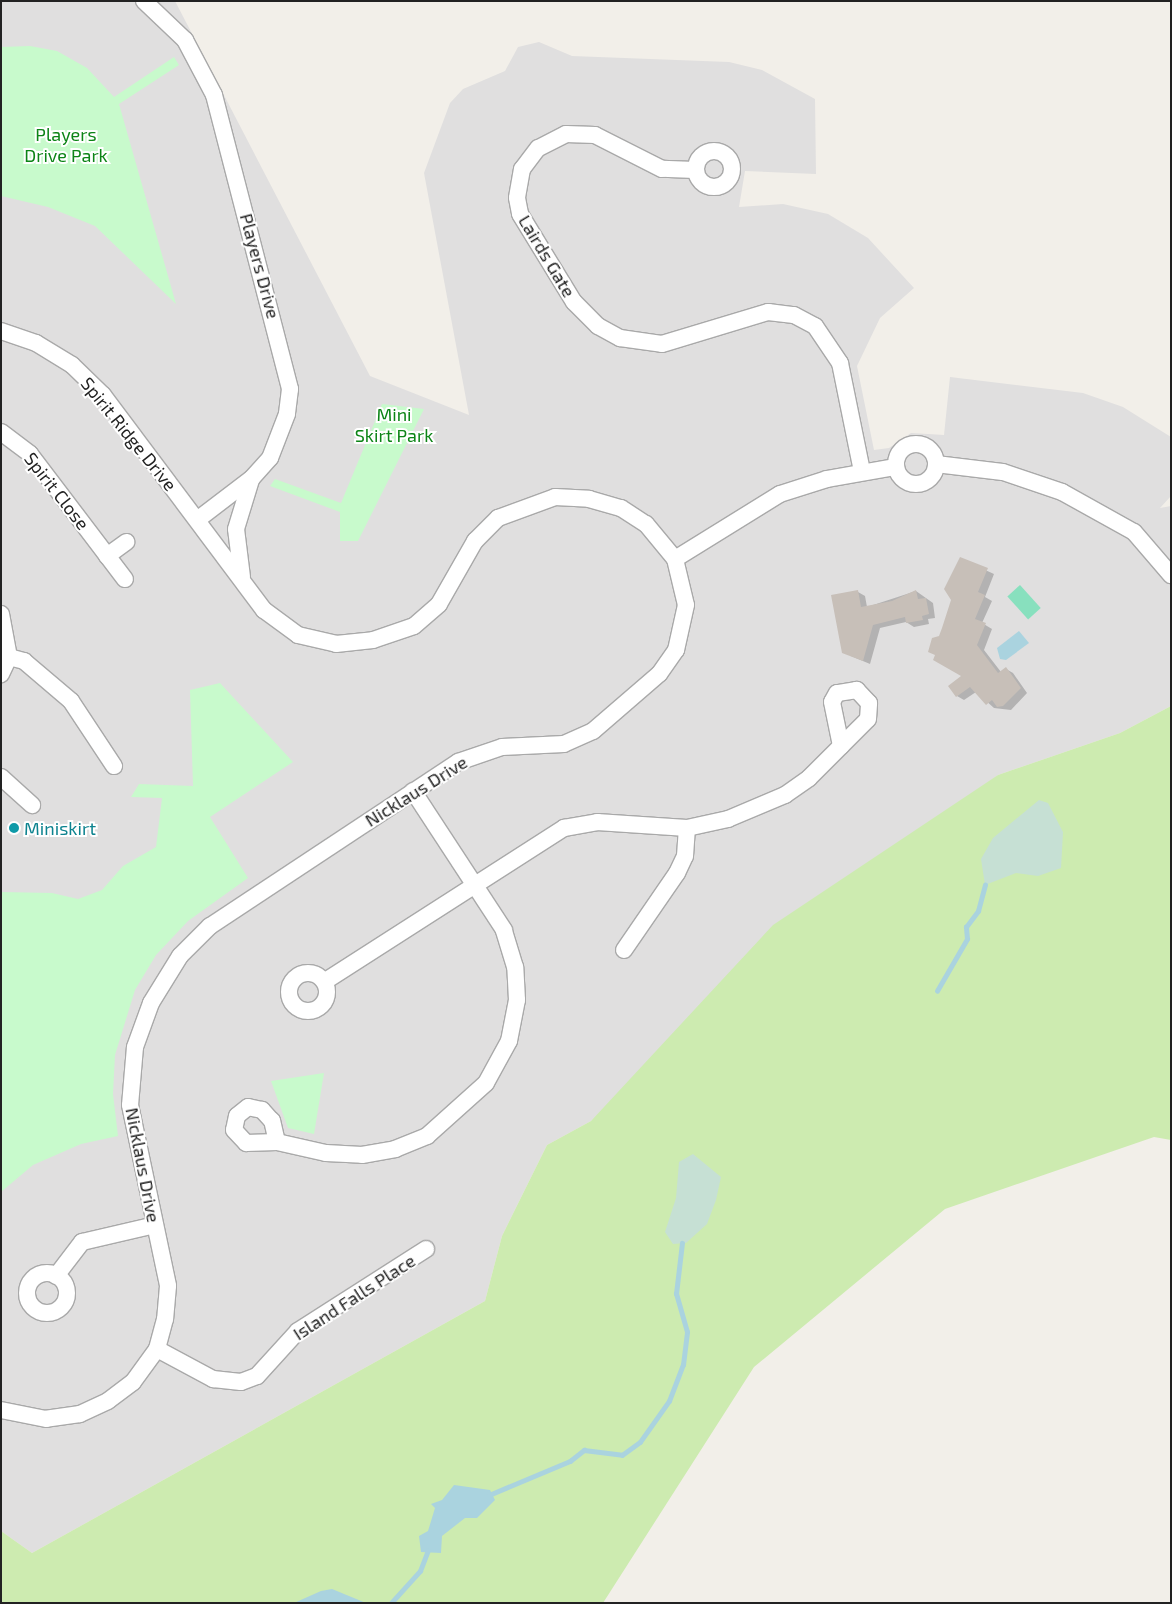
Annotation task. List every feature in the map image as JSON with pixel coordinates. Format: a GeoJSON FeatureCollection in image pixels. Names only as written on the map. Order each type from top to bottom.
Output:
{"type":"FeatureCollection","features":[{"type":"Feature","properties":{"kind":"street","name":"Players Drive"},"geometry":{"type":"LineString","coordinates":[[144,1],[185,40],[214,96],[287,367],[288,414],[280,438],[252,478],[197,520]]}},
{"type":"Feature","properties":{"kind":"street","name":"Lairds Gate"},"geometry":{"type":"LineString","coordinates":[[695,170],[662,169],[594,134],[566,134],[542,145],[522,169],[517,198],[520,214],[574,302],[598,326],[620,338],[662,344],[768,312],[794,315],[815,326],[827,338],[840,363],[862,471]]}},
{"type":"Feature","properties":{"kind":"street","name":"Spirit Ridge Drive"},"geometry":{"type":"LineString","coordinates":[[1,331],[36,343],[72,365],[103,395],[197,520]]}},
{"type":"Feature","properties":{"kind":"street","name":"Spirit Close"},"geometry":{"type":"LineString","coordinates":[[1,432],[30,454],[125,579]]}},
{"type":"Feature","properties":{"kind":"street"},"geometry":{"type":"LineString","coordinates":[[914,444],[933,453],[936,464],[934,474],[917,484],[899,476],[896,467],[900,452],[914,444]]}},
{"type":"Feature","properties":{"kind":"street"},"geometry":{"type":"LineString","coordinates":[[936,464],[1003,472],[1062,492],[1129,528],[1171,575]]}},
{"type":"Feature","properties":{"kind":"street"},"geometry":{"type":"LineString","coordinates":[[675,559],[780,494],[862,471],[896,467]]}},
{"type":"Feature","properties":{"kind":"street","name":"Nicklaus Drive"},"geometry":{"type":"LineString","coordinates":[[244,582],[236,529],[252,478]]}},
{"type":"Feature","properties":{"kind":"street","name":"Nicklaus Drive"},"geometry":{"type":"LineString","coordinates":[[1,1410],[46,1419],[80,1414],[108,1401],[133,1382],[156,1349],[166,1319],[168,1286],[130,1105],[134,1047],[158,990],[180,956],[210,926],[412,791],[478,752],[564,744],[593,731],[623,709],[659,674],[684,627],[683,580],[675,559],[646,524],[621,508],[589,499],[555,497],[498,518],[475,541],[439,604],[414,626],[373,640],[336,644],[298,635],[264,610],[197,520]]}},
{"type":"Feature","properties":{"kind":"street"},"geometry":{"type":"LineString","coordinates":[[108,556],[126,542]]}},
{"type":"Feature","properties":{"kind":"street"},"geometry":{"type":"LineString","coordinates":[[1,614],[9,657],[1,674]]}},
{"type":"Feature","properties":{"kind":"street"},"geometry":{"type":"LineString","coordinates":[[9,657],[24,661],[71,701],[114,766]]}},
{"type":"Feature","properties":{"kind":"street"},"geometry":{"type":"LineString","coordinates":[[327,980],[546,835],[581,823],[688,828],[728,819],[785,795],[841,746]]}},
{"type":"Feature","properties":{"kind":"street"},"geometry":{"type":"LineString","coordinates":[[1,776],[32,805]]}},
{"type":"Feature","properties":{"kind":"street"},"geometry":{"type":"LineString","coordinates":[[277,1142],[326,1153],[362,1155],[395,1149],[427,1136],[486,1083],[509,1041],[517,1000],[515,967],[504,930],[412,791]]}},
{"type":"Feature","properties":{"kind":"street"},"geometry":{"type":"LineString","coordinates":[[624,950],[677,873],[685,856],[688,828]]}},
{"type":"Feature","properties":{"kind":"street"},"geometry":{"type":"LineString","coordinates":[[56,1276],[82,1242],[155,1225]]}},
{"type":"Feature","properties":{"kind":"street","name":"Island Falls Place"},"geometry":{"type":"LineString","coordinates":[[156,1349],[213,1379],[241,1382],[257,1376],[298,1331],[426,1249]]}},
{"type":"Feature","properties":{"kind":"shaded area"},"geometry":{"type":"Polygon","coordinates":[[[1,1],[175,1],[370,376],[469,415],[424,173],[450,103],[463,89],[505,71],[518,47],[539,42],[572,56],[729,62],[762,70],[815,99],[816,174],[745,171],[739,207],[783,204],[828,214],[868,238],[914,288],[880,318],[857,366],[874,450],[889,448],[911,433],[944,435],[950,377],[1083,393],[1123,407],[1171,437],[1171,496],[1160,508],[1171,506],[1171,706],[1120,733],[998,775],[591,1121],[547,1145],[502,1236],[485,1301],[32,1553],[1,1531],[1,1]]]}},
{"type":"Feature","properties":{"kind":"green space","name":"Players Drive Park"},"geometry":{"type":"Polygon","coordinates":[[[30,46],[57,51],[87,68],[114,97],[174,57],[179,65],[119,104],[176,304],[95,226],[48,207],[1,196],[1,47],[30,46]]]}},
{"type":"Feature","properties":{"kind":"green space","name":"Mini Skirt Park"},"geometry":{"type":"Polygon","coordinates":[[[382,404],[424,409],[358,541],[340,541],[340,512],[270,486],[275,479],[341,503],[382,404]]]}},
{"type":"Feature","properties":{"kind":"green space"},"geometry":{"type":"Polygon","coordinates":[[[1020,585],[1041,608],[1028,619],[1007,596],[1020,585]]]}},
{"type":"Feature","properties":{"kind":"green space"},"geometry":{"type":"Polygon","coordinates":[[[220,683],[293,762],[210,817],[248,878],[188,921],[156,955],[135,990],[115,1055],[113,1094],[118,1136],[81,1144],[33,1165],[1,1192],[1,892],[52,893],[78,899],[102,890],[123,866],[156,847],[162,798],[131,797],[139,784],[193,786],[190,690],[220,683]]]}},
{"type":"Feature","properties":{"kind":"green space"},"geometry":{"type":"Polygon","coordinates":[[[1171,706],[1171,1140],[1154,1137],[945,1209],[754,1367],[603,1603],[1,1603],[1,1531],[32,1553],[485,1301],[502,1236],[547,1145],[591,1121],[773,925],[998,775],[1120,733],[1171,706]]]}},
{"type":"Feature","properties":{"kind":"green space"},"geometry":{"type":"Polygon","coordinates":[[[1039,800],[1048,803],[1063,832],[1061,868],[1038,876],[1016,873],[985,885],[981,859],[993,838],[1039,800]]]}},
{"type":"Feature","properties":{"kind":"green space"},"geometry":{"type":"Polygon","coordinates":[[[324,1073],[314,1134],[288,1128],[271,1081],[324,1073]]]}},
{"type":"Feature","properties":{"kind":"green space"},"geometry":{"type":"Polygon","coordinates":[[[693,1154],[721,1177],[716,1200],[707,1224],[686,1243],[673,1244],[665,1232],[676,1198],[679,1162],[693,1154]]]}},
{"type":"Feature","properties":{"kind":"water"},"geometry":{"type":"Polygon","coordinates":[[[1019,631],[1029,643],[1006,660],[1000,659],[997,648],[1019,631]]]}},
{"type":"Feature","properties":{"kind":"water"},"geometry":{"type":"Polygon","coordinates":[[[454,1485],[490,1490],[495,1500],[477,1518],[465,1518],[442,1536],[441,1553],[421,1552],[419,1536],[428,1531],[435,1508],[431,1504],[442,1500],[454,1485]]]}},
{"type":"Feature","properties":{"kind":"water"},"geometry":{"type":"Polygon","coordinates":[[[332,1589],[366,1603],[294,1603],[321,1591],[332,1589]]]}},
{"type":"Feature","properties":{"kind":"building"},"geometry":{"type":"Polygon","coordinates":[[[960,557],[988,568],[978,592],[985,595],[975,619],[986,623],[977,645],[998,673],[1006,667],[1021,688],[1003,706],[997,707],[992,700],[986,705],[970,687],[956,697],[948,686],[961,676],[933,660],[935,655],[928,652],[932,638],[939,636],[942,628],[951,600],[944,589],[960,557]]]}},
{"type":"Feature","properties":{"kind":"building"},"geometry":{"type":"Polygon","coordinates":[[[858,590],[861,607],[892,601],[916,590],[918,599],[926,598],[929,614],[922,616],[923,620],[906,623],[905,617],[873,625],[863,661],[842,653],[831,595],[858,590]]]}},
{"type":"Feature","properties":{"kind":"waterway"},"geometry":{"type":"LineString","coordinates":[[937,991],[967,939],[966,927],[978,911],[985,885]]}},
{"type":"Feature","properties":{"kind":"waterway"},"geometry":{"type":"LineString","coordinates":[[489,1495],[570,1461],[584,1450],[622,1455],[640,1442],[669,1401],[683,1365],[687,1332],[676,1294],[682,1243]]}},
{"type":"Feature","properties":{"kind":"waterway"},"geometry":{"type":"LineString","coordinates":[[391,1603],[420,1571],[428,1550]]}},
{"type":"Feature","properties":{"kind":"place","name":"Miniskirt"},"geometry":{"type":"Point","coordinates":[14,828]}}]}
